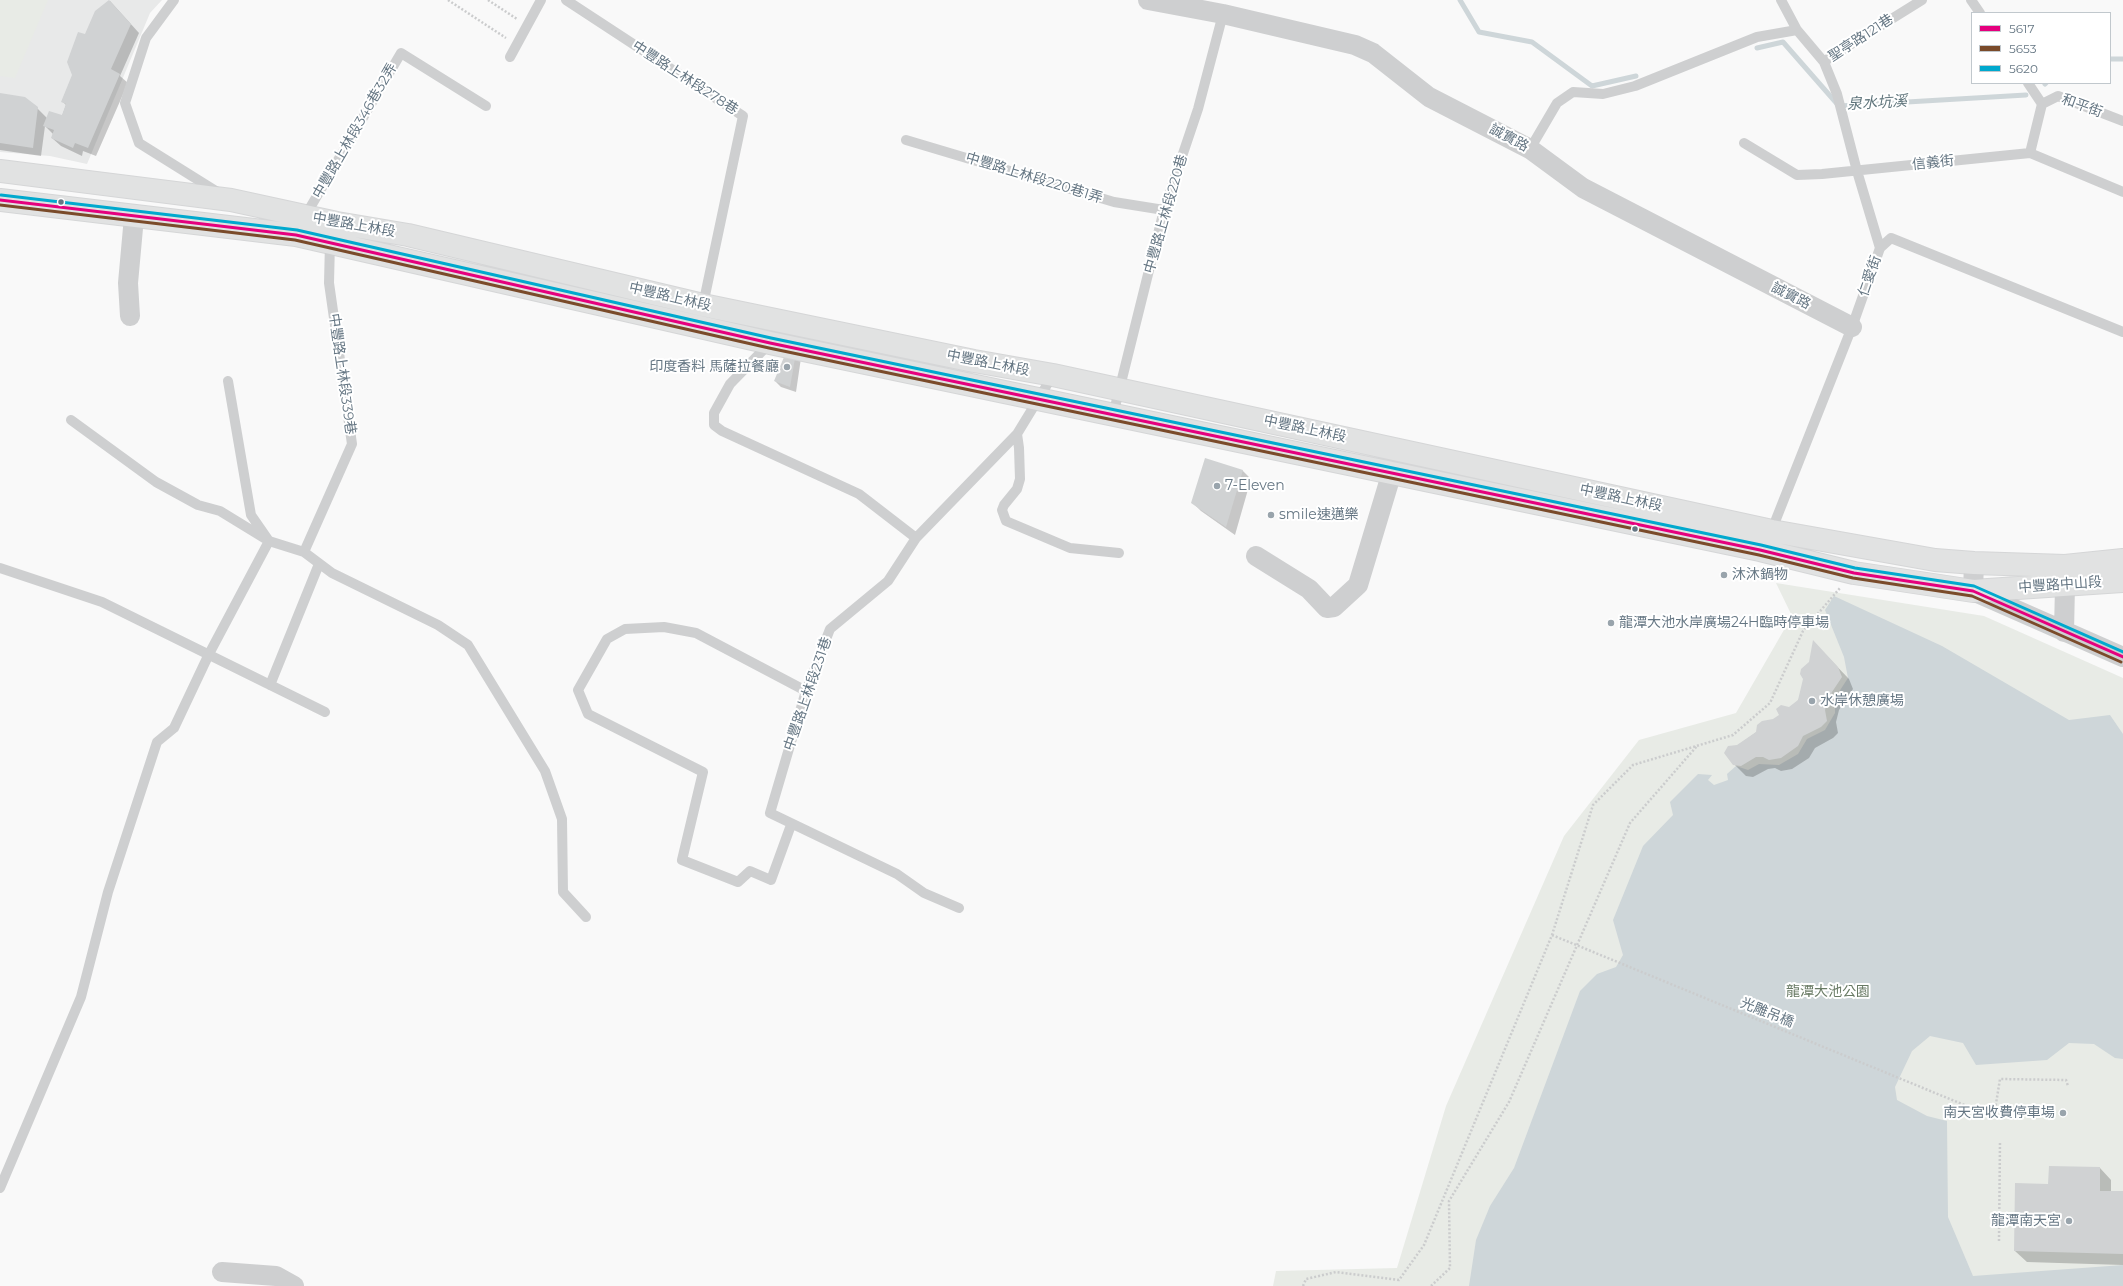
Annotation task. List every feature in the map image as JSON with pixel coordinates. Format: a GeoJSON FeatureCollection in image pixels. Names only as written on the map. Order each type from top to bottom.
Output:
{"type":"FeatureCollection","features":[{"type":"Feature","properties":{"kind":"main road","name":"中豐路上林段"},"geometry":{"type":"LineString","coordinates":[[0,171],[231,200],[300,226],[770,343],[1760,550],[1854,573],[1973,591]]}},
{"type":"Feature","properties":{"kind":"main road","name":"中豐路上林段"},"geometry":{"type":"LineString","coordinates":[[0,200],[134,217],[300,226]]}},
{"type":"Feature","properties":{"kind":"main road","name":"中豐路上林段"},"geometry":{"type":"LineString","coordinates":[[333,233],[408,235],[703,305],[1053,375],[1772,530],[1935,560],[1974,563]]}},
{"type":"Feature","properties":{"kind":"main road","name":"中豐路中山段"},"geometry":{"type":"LineString","coordinates":[[1974,563],[2065,566],[2123,560]]}},
{"type":"Feature","properties":{"kind":"main road","name":"中豐路中山段"},"geometry":{"type":"LineString","coordinates":[[1973,591],[2123,581]]}},
{"type":"Feature","properties":{"kind":"street","name":"誠實路"},"geometry":{"type":"LineString","coordinates":[[1148,0],[1223,14],[1355,44],[1373,53],[1429,97],[1530,149],[1583,188],[1852,328]]}},
{"type":"Feature","properties":{"kind":"street"},"geometry":{"type":"LineString","coordinates":[[130,316],[128,283],[134,217]]}},
{"type":"Feature","properties":{"kind":"street"},"geometry":{"type":"LineString","coordinates":[[1256,556],[1310,589],[1327,608],[1334,607],[1358,585],[1392,472]]}},
{"type":"Feature","properties":{"kind":"street"},"geometry":{"type":"LineString","coordinates":[[1974,563],[1973,591],[2123,657]]}},
{"type":"Feature","properties":{"kind":"street"},"geometry":{"type":"LineString","coordinates":[[2064,632],[2065,585]]}},
{"type":"Feature","properties":{"kind":"street"},"geometry":{"type":"LineString","coordinates":[[222,1272],[276,1276],[294,1286]]}},
{"type":"Feature","properties":{"kind":"lane"},"geometry":{"type":"LineString","coordinates":[[174,0],[146,38],[125,103],[139,142],[231,200]]}},
{"type":"Feature","properties":{"kind":"lane"},"geometry":{"type":"LineString","coordinates":[[510,57],[541,0]]}},
{"type":"Feature","properties":{"kind":"lane","name":"中豐路上林段278巷"},"geometry":{"type":"LineString","coordinates":[[566,0],[743,116],[703,305]]}},
{"type":"Feature","properties":{"kind":"lane","name":"聖亭路121巷"},"geometry":{"type":"LineString","coordinates":[[1781,0],[1797,30],[1824,62],[1922,0]]}},
{"type":"Feature","properties":{"kind":"lane"},"geometry":{"type":"LineString","coordinates":[[1971,0],[1979,12]]}},
{"type":"Feature","properties":{"kind":"lane","name":"中豐路上林段220巷"},"geometry":{"type":"LineString","coordinates":[[1113,415],[1164,210],[1198,109],[1223,14]]}},
{"type":"Feature","properties":{"kind":"lane"},"geometry":{"type":"LineString","coordinates":[[1530,149],[1557,103],[1573,92],[1603,94],[1635,86],[1757,37],[1797,30]]}},
{"type":"Feature","properties":{"kind":"lane","name":"中豐路上林段346巷32弄"},"geometry":{"type":"LineString","coordinates":[[300,226],[401,53],[486,106]]}},
{"type":"Feature","properties":{"kind":"lane"},"geometry":{"type":"LineString","coordinates":[[1824,62],[1837,94],[1857,171],[1880,248]]}},
{"type":"Feature","properties":{"kind":"lane"},"geometry":{"type":"LineString","coordinates":[[2029,84],[2042,104],[2030,153]]}},
{"type":"Feature","properties":{"kind":"lane","name":"和平街"},"geometry":{"type":"LineString","coordinates":[[2042,104],[2058,96],[2123,121]]}},
{"type":"Feature","properties":{"kind":"lane","name":"中豐路上林段220巷1弄"},"geometry":{"type":"LineString","coordinates":[[906,140],[1114,202],[1164,210]]}},
{"type":"Feature","properties":{"kind":"lane","name":"信義街"},"geometry":{"type":"LineString","coordinates":[[1744,143],[1798,175],[1857,171],[2030,153],[2123,192]]}},
{"type":"Feature","properties":{"kind":"lane","name":"中豐路上林段339巷"},"geometry":{"type":"LineString","coordinates":[[304,552],[352,444],[329,283],[333,233]]}},
{"type":"Feature","properties":{"kind":"lane","name":"仁愛街"},"geometry":{"type":"LineString","coordinates":[[1760,550],[1772,530],[1852,328],[1880,248],[1891,238],[2123,332]]}},
{"type":"Feature","properties":{"kind":"lane"},"geometry":{"type":"LineString","coordinates":[[770,343],[730,384],[714,413],[714,424],[722,431],[859,494],[916,538]]}},
{"type":"Feature","properties":{"kind":"lane","name":"中豐路上林段231巷"},"geometry":{"type":"LineString","coordinates":[[960,908],[924,892],[897,874],[791,825],[770,813],[806,691],[830,629],[888,580],[916,538],[1017,434],[1040,399],[1053,375]]}},
{"type":"Feature","properties":{"kind":"lane"},"geometry":{"type":"LineString","coordinates":[[228,381],[251,515],[269,541]]}},
{"type":"Feature","properties":{"kind":"lane"},"geometry":{"type":"LineString","coordinates":[[71,420],[156,482],[198,505],[220,511],[269,541],[304,552],[332,573],[438,625],[468,645],[545,772],[562,820],[563,892],[586,917]]}},
{"type":"Feature","properties":{"kind":"lane"},"geometry":{"type":"LineString","coordinates":[[1017,434],[1020,479],[1017,489],[1004,505],[1002,510],[1006,521],[1070,548],[1118,553]]}},
{"type":"Feature","properties":{"kind":"lane"},"geometry":{"type":"LineString","coordinates":[[0,1188],[81,997],[108,892],[157,742],[174,728],[210,654],[269,541]]}},
{"type":"Feature","properties":{"kind":"lane"},"geometry":{"type":"LineString","coordinates":[[270,685],[319,564]]}},
{"type":"Feature","properties":{"kind":"lane"},"geometry":{"type":"LineString","coordinates":[[0,568],[102,602],[325,712]]}},
{"type":"Feature","properties":{"kind":"lane"},"geometry":{"type":"LineString","coordinates":[[791,825],[771,880],[750,871],[738,882],[682,860],[703,772],[588,714],[578,690],[607,639],[625,629],[664,627],[696,633],[806,691]]}},
{"type":"Feature","properties":{"kind":"path"},"geometry":{"type":"LineString","coordinates":[[448,0],[517,45]]}},
{"type":"Feature","properties":{"kind":"path"},"geometry":{"type":"LineString","coordinates":[[488,0],[527,26]]}},
{"type":"Feature","properties":{"kind":"path"},"geometry":{"type":"LineString","coordinates":[[1303,1286],[1306,1279],[1336,1272],[1399,1280],[1424,1245],[1552,935],[1593,805],[1633,765],[1733,735],[1770,703],[1803,630],[1854,573]]}},
{"type":"Feature","properties":{"kind":"path"},"geometry":{"type":"LineString","coordinates":[[1431,1286],[1450,1268],[1449,1201],[1510,1102],[1576,945],[1630,823],[1698,746]]}},
{"type":"Feature","properties":{"kind":"path","name":"光雕吊橋"},"geometry":{"type":"LineString","coordinates":[[1552,935],[1994,1116],[2000,1079],[2066,1080],[2068,1086]]}},
{"type":"Feature","properties":{"kind":"path"},"geometry":{"type":"LineString","coordinates":[[1999,1241],[2000,1141]]}},
{"type":"Feature","properties":{"kind":"shaded area"},"geometry":{"type":"Polygon","coordinates":[[[0,0],[162,0],[150,13],[87,164],[50,156],[0,152],[0,0]]]}},
{"type":"Feature","properties":{"kind":"shaded area","name":"龍潭大池公園"},"geometry":{"type":"Polygon","coordinates":[[[1834,596],[1942,646],[2069,720],[2110,715],[2123,734],[2123,1059],[2115,1058],[2094,1044],[2069,1043],[2047,1060],[1976,1065],[1963,1043],[1930,1036],[1912,1051],[1895,1087],[1897,1100],[1927,1116],[1947,1121],[1948,1217],[1973,1276],[2123,1265],[2123,1286],[1469,1286],[1476,1240],[1490,1206],[1514,1168],[1580,991],[1597,974],[1616,967],[1623,955],[1613,920],[1643,846],[1673,815],[1670,802],[1698,774],[1712,775],[1708,780],[1714,785],[1728,780],[1727,774],[1736,766],[1748,770],[1759,764],[1779,765],[1798,754],[1807,739],[1825,730],[1835,713],[1835,698],[1848,678],[1844,657],[1825,610],[1834,596]]]}},
{"type":"Feature","properties":{"kind":"green space"},"geometry":{"type":"Polygon","coordinates":[[[0,0],[48,0],[15,78],[0,76],[0,0]]]}},
{"type":"Feature","properties":{"kind":"green space","name":"龍潭大池公園"},"geometry":{"type":"Polygon","coordinates":[[[1776,583],[1984,616],[2123,678],[2123,1286],[1273,1286],[1276,1271],[1397,1268],[1446,1106],[1564,836],[1639,740],[1736,713],[1792,616],[1776,583]]]}},
{"type":"Feature","properties":{"kind":"building"},"geometry":{"type":"Polygon","coordinates":[[[109,0],[131,24],[111,69],[120,74],[88,148],[75,143],[73,148],[51,138],[54,130],[43,126],[49,111],[62,115],[66,104],[61,102],[72,75],[67,62],[78,32],[85,34],[95,11],[109,0]]]}},
{"type":"Feature","properties":{"kind":"building"},"geometry":{"type":"Polygon","coordinates":[[[0,93],[25,97],[38,107],[33,148],[0,143],[0,93]]]}},
{"type":"Feature","properties":{"kind":"building","name":"印度香料 馬薩拉餐廳"},"geometry":{"type":"Polygon","coordinates":[[[787,350],[796,352],[790,387],[774,381],[787,350]]]}},
{"type":"Feature","properties":{"kind":"building","name":"7-Eleven"},"geometry":{"type":"Polygon","coordinates":[[[1205,458],[1243,470],[1226,527],[1191,503],[1205,458]]]}},
{"type":"Feature","properties":{"kind":"building","name":"水岸休憩廣場"},"geometry":{"type":"Polygon","coordinates":[[[1813,640],[1838,667],[1842,677],[1828,698],[1825,710],[1827,721],[1821,727],[1803,736],[1798,746],[1781,758],[1769,760],[1763,757],[1756,757],[1741,766],[1733,765],[1724,753],[1728,746],[1737,745],[1756,732],[1757,725],[1762,721],[1773,719],[1779,715],[1776,709],[1781,705],[1789,707],[1798,700],[1803,679],[1800,674],[1801,669],[1809,662],[1813,640]]]}},
{"type":"Feature","properties":{"kind":"building","name":"龍潭南天宮"},"geometry":{"type":"Polygon","coordinates":[[[2049,1166],[2100,1167],[2100,1191],[2123,1191],[2123,1254],[2014,1251],[2015,1183],[2048,1184],[2049,1166]]]}},
{"type":"Feature","properties":{"kind":"waterway","name":"泉水坑溪"},"geometry":{"type":"LineString","coordinates":[[1460,0],[1479,32],[1532,42],[1592,86],[1636,76]]}},
{"type":"Feature","properties":{"kind":"waterway","name":"泉水坑溪"},"geometry":{"type":"LineString","coordinates":[[1757,48],[1783,42],[1839,106],[2026,95]]}},
{"type":"Feature","properties":{"kind":"waterway","name":"泉水坑溪"},"geometry":{"type":"LineString","coordinates":[[2111,59],[2123,59]]}},
{"type":"Feature","properties":{"kind":"transit line","name":"5620"},"geometry":{"type":"LineString","coordinates":[[1,195],[297,230],[771,338],[1761,545],[1855,568],[1974,586],[2123,652]]}},
{"type":"Feature","properties":{"kind":"transit line","name":"5617"},"geometry":{"type":"LineString","coordinates":[[0,200],[296,235],[770,343],[1760,550],[1854,573],[1973,591],[2123,657]]}},
{"type":"Feature","properties":{"kind":"transit line","name":"5653"},"geometry":{"type":"LineString","coordinates":[[0,205],[295,240],[769,348],[1759,555],[1853,578],[1972,596],[2121,662]]}},
{"type":"Feature","properties":{"kind":"place","name":"印度香料 馬薩拉餐廳"},"geometry":{"type":"Point","coordinates":[787,367]}},
{"type":"Feature","properties":{"kind":"place","name":"7-Eleven"},"geometry":{"type":"Point","coordinates":[1217,486]}},
{"type":"Feature","properties":{"kind":"place","name":"smile速邁樂"},"geometry":{"type":"Point","coordinates":[1271,515]}},
{"type":"Feature","properties":{"kind":"place","name":"沐沐鍋物"},"geometry":{"type":"Point","coordinates":[1724,575]}},
{"type":"Feature","properties":{"kind":"place","name":"龍潭大池水岸廣場24H臨時停車場"},"geometry":{"type":"Point","coordinates":[1611,623]}},
{"type":"Feature","properties":{"kind":"place","name":"水岸休憩廣場"},"geometry":{"type":"Point","coordinates":[1812,701]}},
{"type":"Feature","properties":{"kind":"place","name":"南天宮收費停車場"},"geometry":{"type":"Point","coordinates":[2063,1113]}},
{"type":"Feature","properties":{"kind":"place","name":"龍潭南天宮"},"geometry":{"type":"Point","coordinates":[2069,1221]}}]}
